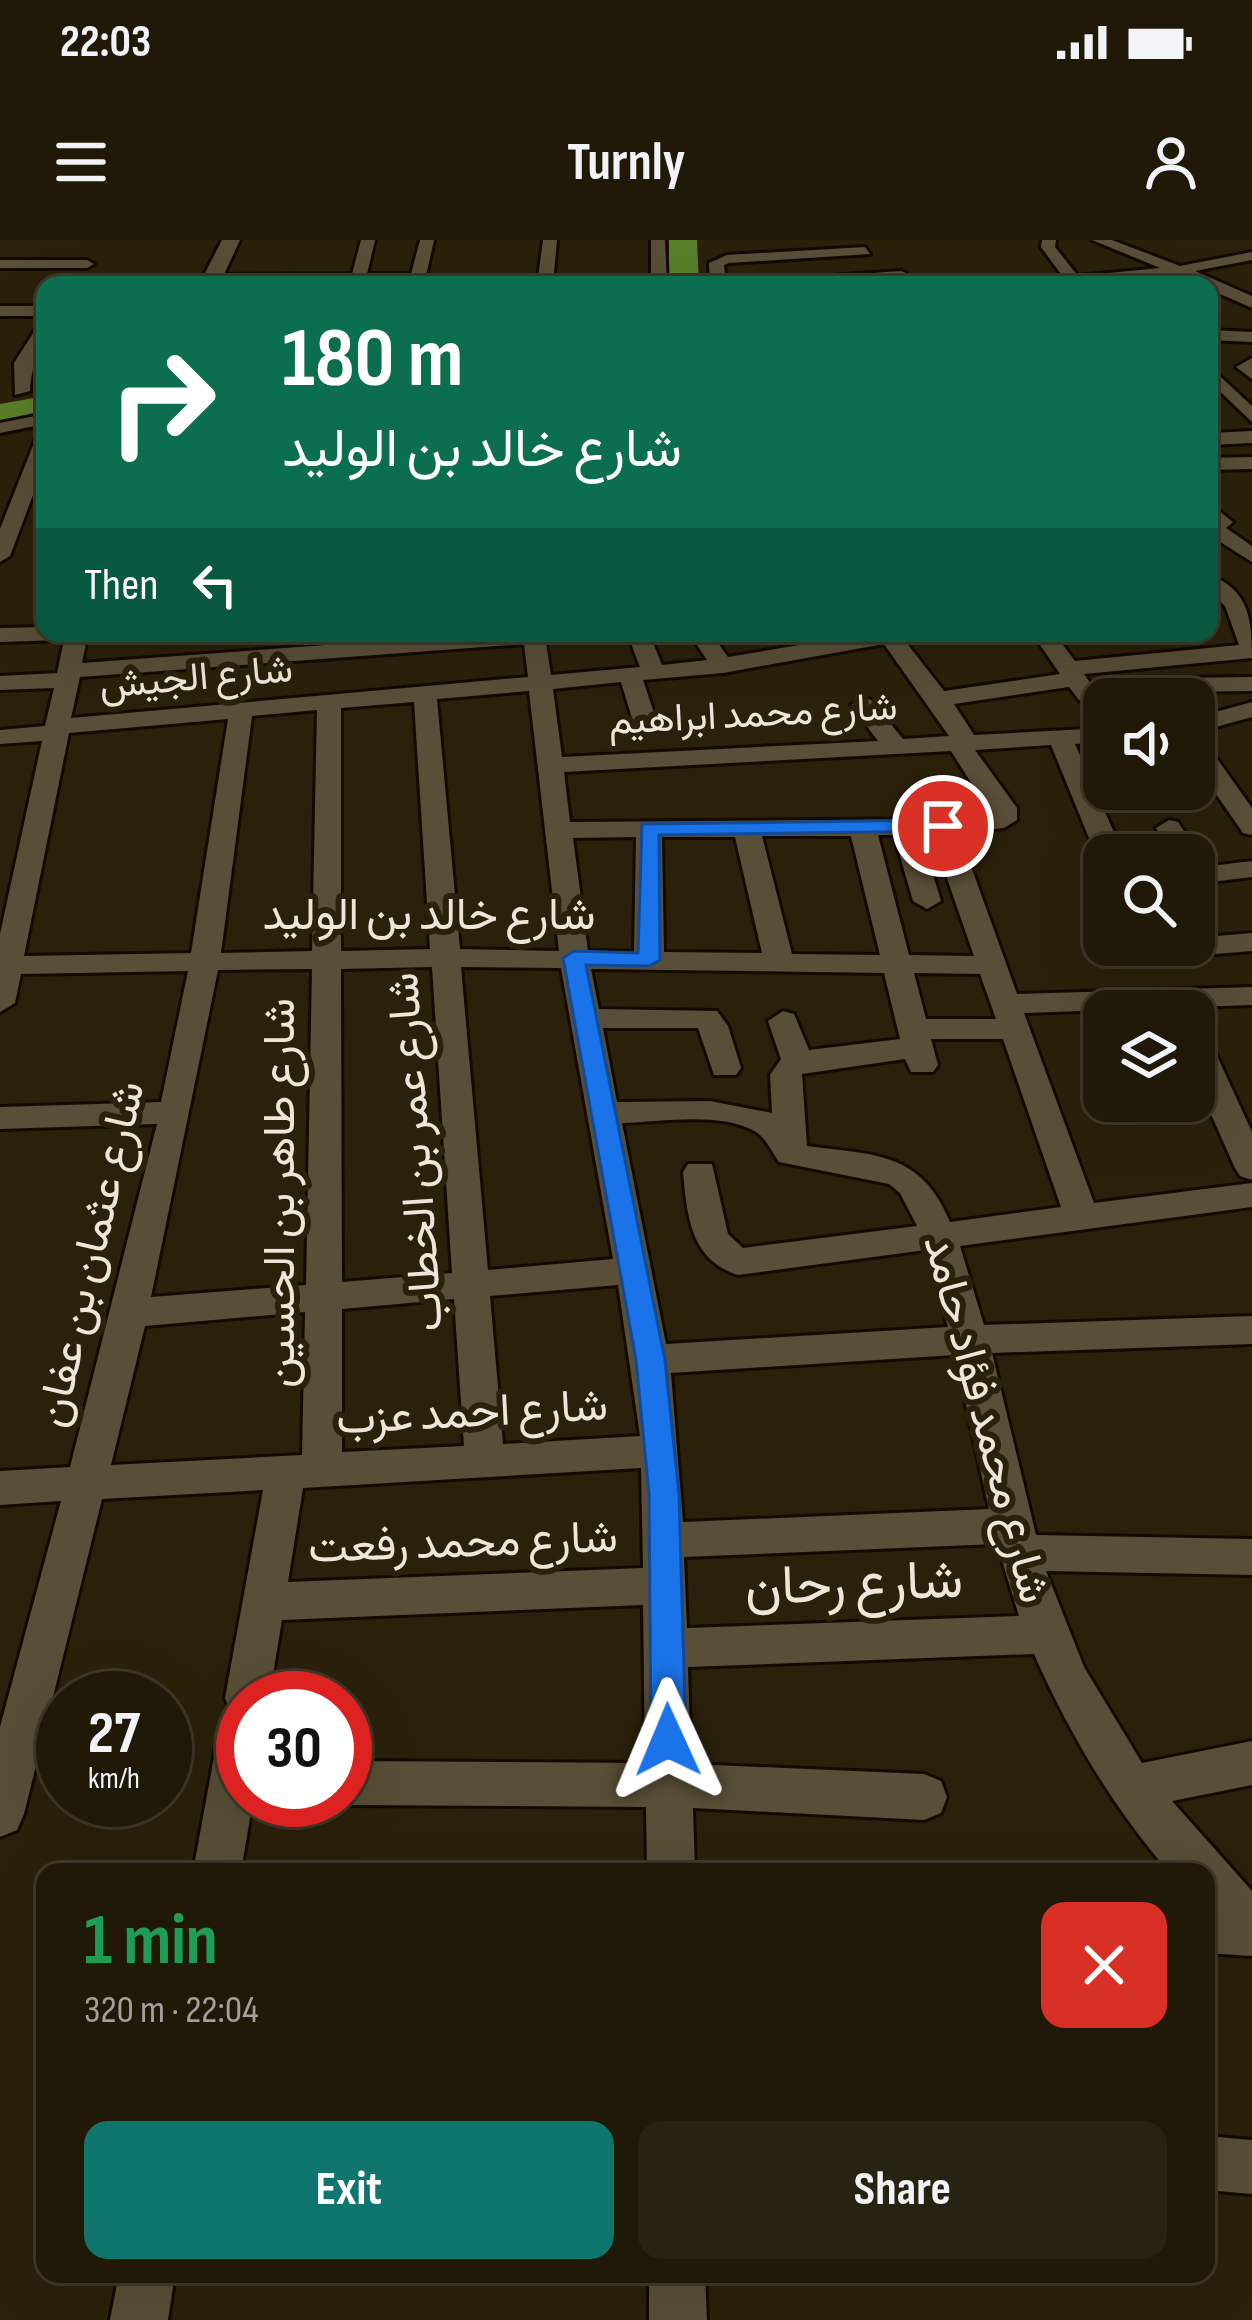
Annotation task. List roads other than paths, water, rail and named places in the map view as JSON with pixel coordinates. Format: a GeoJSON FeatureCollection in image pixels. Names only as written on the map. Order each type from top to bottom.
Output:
{"type":"FeatureCollection","features":[{"type":"Feature","properties":{"kind":"street"},"geometry":{"type":"LineString","coordinates":[[213,276],[231,240]]}},
{"type":"Feature","properties":{"kind":"street"},"geometry":{"type":"LineString","coordinates":[[359,276],[368,240]]}},
{"type":"Feature","properties":{"kind":"street"},"geometry":{"type":"LineString","coordinates":[[418,276],[427,240]]}},
{"type":"Feature","properties":{"kind":"street"},"geometry":{"type":"LineString","coordinates":[[546,276],[550,240]]}},
{"type":"Feature","properties":{"kind":"street"},"geometry":{"type":"LineString","coordinates":[[658,240],[659,276]]}},
{"type":"Feature","properties":{"kind":"street"},"geometry":{"type":"LineString","coordinates":[[850,240],[900,276]]}},
{"type":"Feature","properties":{"kind":"street"},"geometry":{"type":"LineString","coordinates":[[1049,240],[1046,245],[1070,276]]}},
{"type":"Feature","properties":{"kind":"street"},"geometry":{"type":"LineString","coordinates":[[1099,240],[1194,276]]}},
{"type":"Feature","properties":{"kind":"street"},"geometry":{"type":"LineString","coordinates":[[1235,240],[1252,253]]}},
{"type":"Feature","properties":{"kind":"street"},"geometry":{"type":"LineString","coordinates":[[717,276],[716,263],[728,259],[865,251]]}},
{"type":"Feature","properties":{"kind":"street"},"geometry":{"type":"LineString","coordinates":[[1138,276],[1182,271],[1252,253]]}},
{"type":"Feature","properties":{"kind":"street"},"geometry":{"type":"LineString","coordinates":[[0,264],[91,258],[79,276]]}},
{"type":"Feature","properties":{"kind":"street"},"geometry":{"type":"LineString","coordinates":[[1220,263],[1252,275]]}},
{"type":"Feature","properties":{"kind":"street"},"geometry":{"type":"LineString","coordinates":[[1218,287],[1247,299]]}},
{"type":"Feature","properties":{"kind":"street"},"geometry":{"type":"LineString","coordinates":[[1244,336],[1220,309],[1247,299]]}},
{"type":"Feature","properties":{"kind":"street"},"geometry":{"type":"LineString","coordinates":[[0,311],[36,311]]}},
{"type":"Feature","properties":{"kind":"street"},"geometry":{"type":"LineString","coordinates":[[21,391],[22,363],[36,341]]}},
{"type":"Feature","properties":{"kind":"street"},"geometry":{"type":"LineString","coordinates":[[0,363],[22,363]]}},
{"type":"Feature","properties":{"kind":"street"},"geometry":{"type":"LineString","coordinates":[[1252,363],[1244,367],[1252,374]]}},
{"type":"Feature","properties":{"kind":"street"},"geometry":{"type":"LineString","coordinates":[[1218,384],[1252,418]]}},
{"type":"Feature","properties":{"kind":"street"},"geometry":{"type":"LineString","coordinates":[[0,395],[36,388]]}},
{"type":"Feature","properties":{"kind":"street"},"geometry":{"type":"LineString","coordinates":[[1218,418],[1252,418]]}},
{"type":"Feature","properties":{"kind":"street"},"geometry":{"type":"LineString","coordinates":[[0,428],[36,421]]}},
{"type":"Feature","properties":{"kind":"street"},"geometry":{"type":"LineString","coordinates":[[1218,439],[1252,437]]}},
{"type":"Feature","properties":{"kind":"street"},"geometry":{"type":"LineString","coordinates":[[1224,461],[1252,482]]}},
{"type":"Feature","properties":{"kind":"street"},"geometry":{"type":"LineString","coordinates":[[0,556],[36,462]]}},
{"type":"Feature","properties":{"kind":"street"},"geometry":{"type":"LineString","coordinates":[[1218,532],[1249,551]]}},
{"type":"Feature","properties":{"kind":"street"},"geometry":{"type":"LineString","coordinates":[[1218,557],[1249,551]]}},
{"type":"Feature","properties":{"kind":"street"},"geometry":{"type":"LineString","coordinates":[[941,699],[1252,650],[1242,597]]}},
{"type":"Feature","properties":{"kind":"street"},"geometry":{"type":"LineString","coordinates":[[0,635],[36,634]]}},
{"type":"Feature","properties":{"kind":"street"},"geometry":{"type":"LineString","coordinates":[[0,1003],[73,642]]}},
{"type":"Feature","properties":{"kind":"street"},"geometry":{"type":"LineString","coordinates":[[0,683],[452,642]]}},
{"type":"Feature","properties":{"kind":"street"},"geometry":{"type":"LineString","coordinates":[[535,642],[574,958],[650,1360],[661,1451],[670,1863]]}},
{"type":"Feature","properties":{"kind":"street"},"geometry":{"type":"LineString","coordinates":[[639,642],[647,728]]}},
{"type":"Feature","properties":{"kind":"street"},"geometry":{"type":"LineString","coordinates":[[706,642],[723,666]]}},
{"type":"Feature","properties":{"kind":"street"},"geometry":{"type":"LineString","coordinates":[[778,642],[790,656]]}},
{"type":"Feature","properties":{"kind":"street","name":"شارع الجيش"},"geometry":{"type":"LineString","coordinates":[[0,737],[723,666],[858,642]]}},
{"type":"Feature","properties":{"kind":"street"},"geometry":{"type":"LineString","coordinates":[[555,830],[943,826],[1004,820],[1004,808],[963,752],[961,729],[902,642]]}},
{"type":"Feature","properties":{"kind":"street"},"geometry":{"type":"LineString","coordinates":[[1049,642],[1083,689]]}},
{"type":"Feature","properties":{"kind":"street"},"geometry":{"type":"LineString","coordinates":[[1077,681],[1252,683]]}},
{"type":"Feature","properties":{"kind":"street","name":"شارع عمر بن الخطاب"},"geometry":{"type":"LineString","coordinates":[[425,693],[485,1460]]}},
{"type":"Feature","properties":{"kind":"street","name":"شارع طاهر بن الحسين"},"geometry":{"type":"LineString","coordinates":[[252,1671],[264,1602],[304,1470],[324,1296],[328,702]]}},
{"type":"Feature","properties":{"kind":"street"},"geometry":{"type":"LineString","coordinates":[[862,705],[895,746]]}},
{"type":"Feature","properties":{"kind":"street"},"geometry":{"type":"LineString","coordinates":[[1215,720],[1252,709]]}},
{"type":"Feature","properties":{"kind":"street","name":"شارع عثمان بن عفان"},"geometry":{"type":"LineString","coordinates":[[0,1814],[176,1112],[206,962],[241,710]]}},
{"type":"Feature","properties":{"kind":"street","name":"شارع محمد ابراهيم"},"geometry":{"type":"LineString","coordinates":[[550,765],[754,760],[962,741],[1083,736]]}},
{"type":"Feature","properties":{"kind":"street"},"geometry":{"type":"LineString","coordinates":[[1060,737],[1083,772]]}},
{"type":"Feature","properties":{"kind":"street"},"geometry":{"type":"LineString","coordinates":[[1215,774],[1252,827]]}},
{"type":"Feature","properties":{"kind":"street"},"geometry":{"type":"LineString","coordinates":[[1215,784],[1252,782]]}},
{"type":"Feature","properties":{"kind":"street"},"geometry":{"type":"LineString","coordinates":[[905,826],[927,901]]}},
{"type":"Feature","properties":{"kind":"street"},"geometry":{"type":"LineString","coordinates":[[943,826],[1082,1220]]}},
{"type":"Feature","properties":{"kind":"street"},"geometry":{"type":"LineString","coordinates":[[746,827],[779,962]]}},
{"type":"Feature","properties":{"kind":"street"},"geometry":{"type":"LineString","coordinates":[[862,827],[918,1047]]}},
{"type":"Feature","properties":{"kind":"street"},"geometry":{"type":"LineString","coordinates":[[649,829],[649,960]]}},
{"type":"Feature","properties":{"kind":"street"},"geometry":{"type":"LineString","coordinates":[[1169,829],[1172,834]]}},
{"type":"Feature","properties":{"kind":"street"},"geometry":{"type":"LineString","coordinates":[[1215,872],[1247,877]]}},
{"type":"Feature","properties":{"kind":"street"},"geometry":{"type":"LineString","coordinates":[[1215,944],[1252,942]]}},
{"type":"Feature","properties":{"kind":"street","name":"شارع خالد بن الوليد"},"geometry":{"type":"LineString","coordinates":[[5,965],[446,958],[992,965]]}},
{"type":"Feature","properties":{"kind":"street"},"geometry":{"type":"LineString","coordinates":[[1215,1000],[1252,996]]}},
{"type":"Feature","properties":{"kind":"street"},"geometry":{"type":"LineString","coordinates":[[790,1154],[790,1110],[782,1077],[787,1068],[918,1047],[1010,1016],[1083,1011]]}},
{"type":"Feature","properties":{"kind":"street"},"geometry":{"type":"LineString","coordinates":[[585,1019],[706,1018],[713,1026],[725,1068]]}},
{"type":"Feature","properties":{"kind":"street"},"geometry":{"type":"LineString","coordinates":[[784,1022],[798,1063]]}},
{"type":"Feature","properties":{"kind":"street"},"geometry":{"type":"LineString","coordinates":[[1215,1087],[1252,1168]]}},
{"type":"Feature","properties":{"kind":"street"},"geometry":{"type":"LineString","coordinates":[[0,1118],[176,1112]]}},
{"type":"Feature","properties":{"kind":"street","name":"شارع محمد فؤاد حامد"},"geometry":{"type":"LineString","coordinates":[[602,1113],[694,1113],[758,1120],[774,1129],[790,1154],[896,1173],[916,1189],[939,1238],[1045,1634],[1088,1720],[1193,1863]]}},
{"type":"Feature","properties":{"kind":"street"},"geometry":{"type":"LineString","coordinates":[[700,1172],[710,1239],[719,1254],[738,1262],[1252,1196]]}},
{"type":"Feature","properties":{"kind":"street"},"geometry":{"type":"LineString","coordinates":[[129,1313],[632,1271]]}},
{"type":"Feature","properties":{"kind":"street"},"geometry":{"type":"LineString","coordinates":[[650,1360],[968,1340],[1252,1330]]}},
{"type":"Feature","properties":{"kind":"street","name":"شارع احمد عزب"},"geometry":{"type":"LineString","coordinates":[[0,1488],[661,1451]]}},
{"type":"Feature","properties":{"kind":"street"},"geometry":{"type":"LineString","coordinates":[[665,1540],[1017,1539],[1252,1557]]}},
{"type":"Feature","properties":{"kind":"street","name":"شارع محمد رفعت"},"geometry":{"type":"LineString","coordinates":[[264,1602],[666,1586]]}},
{"type":"Feature","properties":{"kind":"street","name":"شارع رحان"},"geometry":{"type":"LineString","coordinates":[[667,1648],[1045,1634]]}},
{"type":"Feature","properties":{"kind":"street"},"geometry":{"type":"LineString","coordinates":[[1133,1787],[1252,1763]]}},
{"type":"Feature","properties":{"kind":"street"},"geometry":{"type":"LineString","coordinates":[[372,1783],[669,1785],[924,1797]]}},
{"type":"Feature","properties":{"kind":"street"},"geometry":{"type":"LineString","coordinates":[[219,1863],[228,1827]]}},
{"type":"Feature","properties":{"kind":"street","name":"شارع محمد فؤاد حامد"},"geometry":{"type":"LineString","coordinates":[[1215,1888],[1252,1929]]}},
{"type":"Feature","properties":{"kind":"street"},"geometry":{"type":"LineString","coordinates":[[1215,1928],[1252,1929]]}},
{"type":"Feature","properties":{"kind":"street"},"geometry":{"type":"LineString","coordinates":[[1215,2164],[1252,2167]]}},
{"type":"Feature","properties":{"kind":"street"},"geometry":{"type":"LineString","coordinates":[[139,2320],[145,2283]]}},
{"type":"Feature","properties":{"kind":"street"},"geometry":{"type":"LineString","coordinates":[[677,2283],[678,2320]]}},
{"type":"Feature","properties":{"kind":"waterway"},"geometry":{"type":"LineString","coordinates":[[683,240],[684,276]]}},
{"type":"Feature","properties":{"kind":"waterway"},"geometry":{"type":"LineString","coordinates":[[0,414],[36,408]]}}]}
